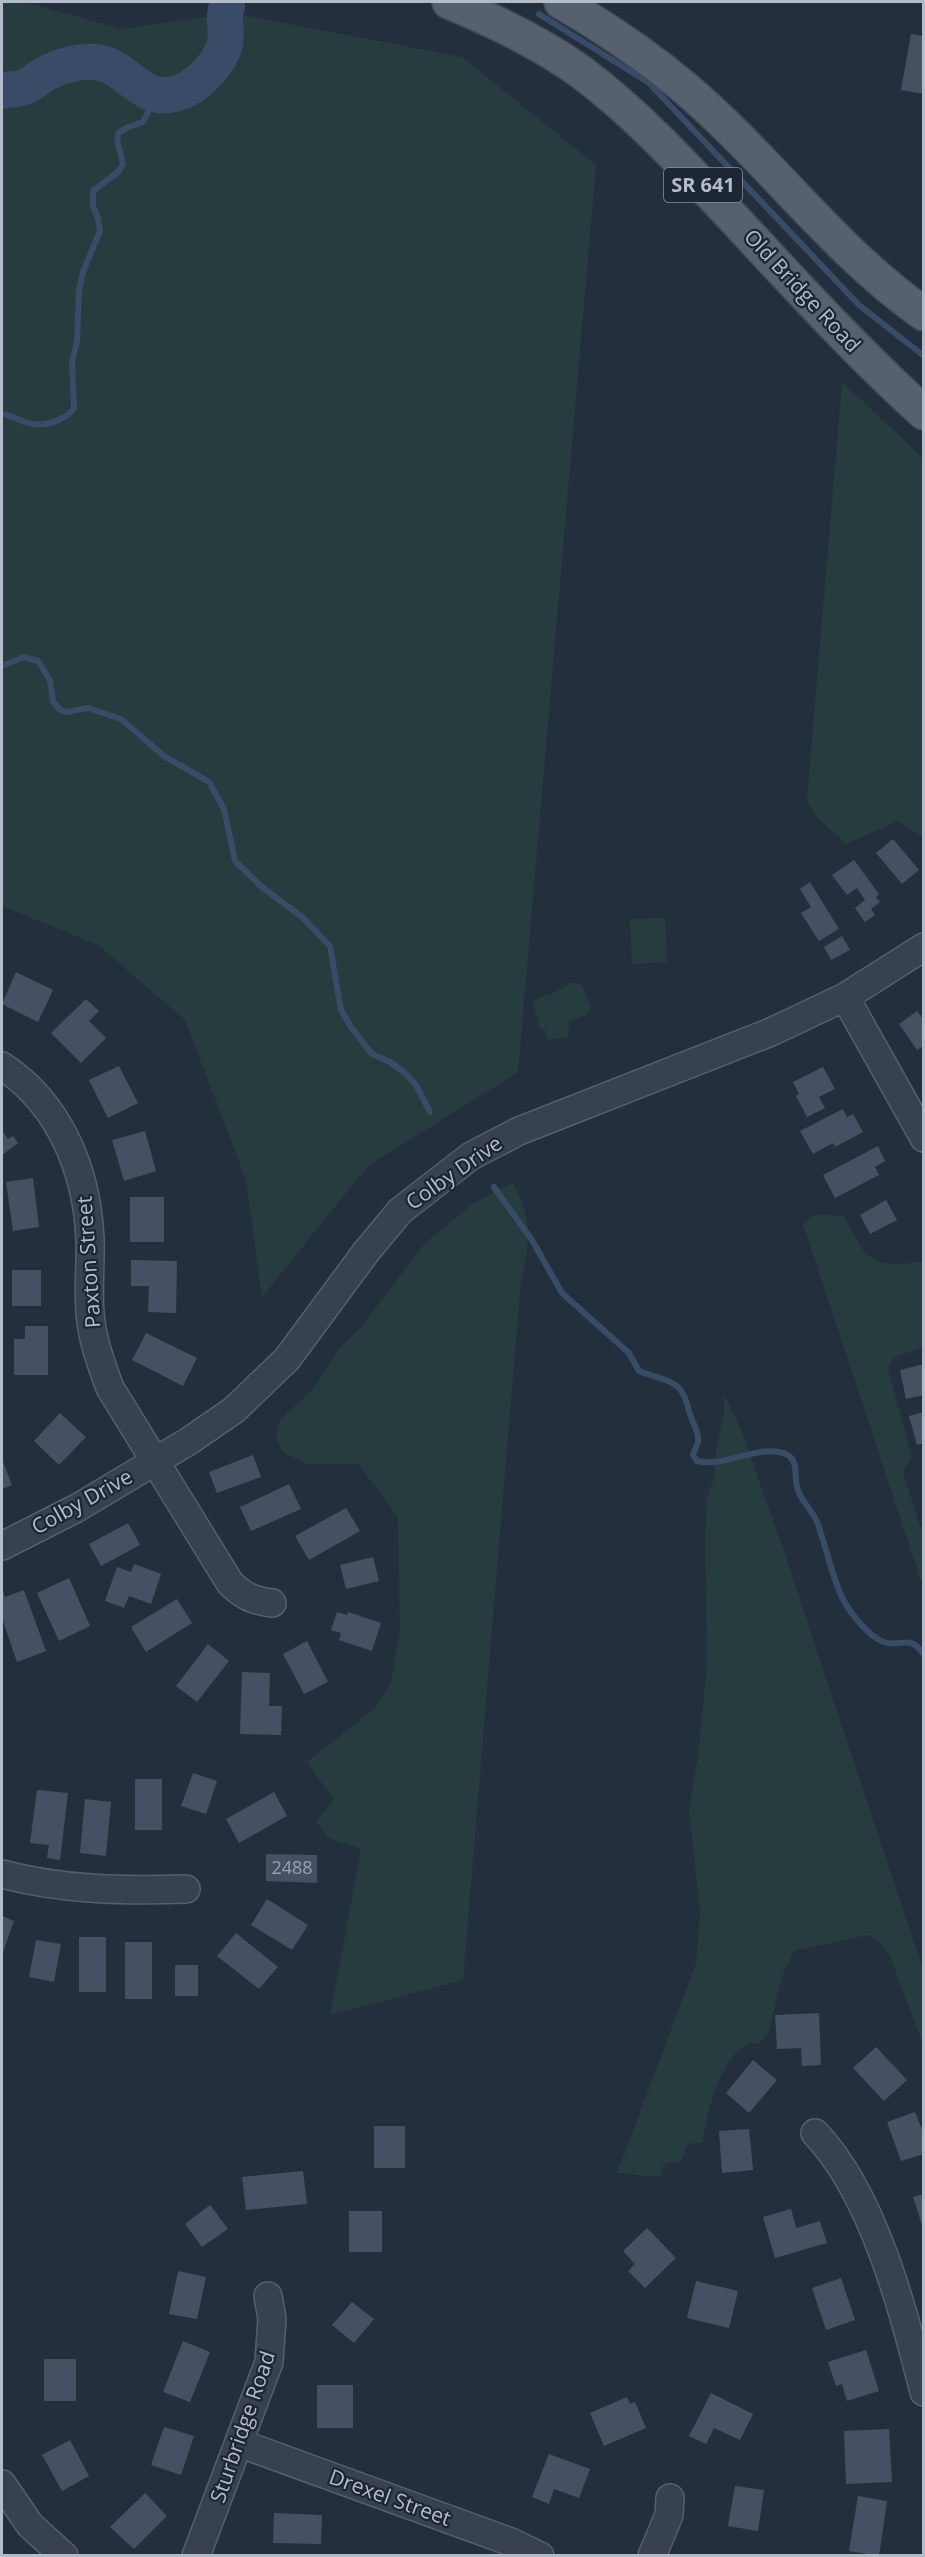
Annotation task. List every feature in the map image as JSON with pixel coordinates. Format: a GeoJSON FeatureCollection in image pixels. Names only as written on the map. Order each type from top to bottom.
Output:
{"type":"FeatureCollection","features":[{"type":"Feature","properties":{"kind":"main road","name":"Old Bridge Road"},"geometry":{"type":"LineString","coordinates":[[449,2],[537,44],[607,93],[672,152],[841,333],[924,413]]}},
{"type":"Feature","properties":{"kind":"main road","name":"SR 641"},"geometry":{"type":"LineString","coordinates":[[561,2],[605,27],[686,89],[766,167],[821,227],[866,269],[924,315]]}},
{"type":"Feature","properties":{"kind":"street","name":"Colby Drive"},"geometry":{"type":"LineString","coordinates":[[2,1546],[77,1508],[212,1426],[271,1377],[400,1211],[471,1156],[519,1131],[771,1032],[845,997],[924,947]]}},
{"type":"Feature","properties":{"kind":"street"},"geometry":{"type":"LineString","coordinates":[[845,997],[924,1138]]}},
{"type":"Feature","properties":{"kind":"street","name":"Paxton Street"},"geometry":{"type":"LineString","coordinates":[[2,1065],[33,1091],[49,1111],[69,1144],[80,1174],[88,1211],[88,1289],[91,1323],[110,1388],[230,1583],[242,1594],[256,1601],[272,1603]]}},
{"type":"Feature","properties":{"kind":"street"},"geometry":{"type":"LineString","coordinates":[[2,1874],[39,1884],[75,1888],[186,1889]]}},
{"type":"Feature","properties":{"kind":"street"},"geometry":{"type":"LineString","coordinates":[[815,2133],[838,2160],[859,2195],[909,2338],[924,2392]]}},
{"type":"Feature","properties":{"kind":"street","name":"Sturbridge Road"},"geometry":{"type":"LineString","coordinates":[[196,2556],[269,2362],[272,2319],[268,2296]]}},
{"type":"Feature","properties":{"kind":"street","name":"Drexel Street"},"geometry":{"type":"LineString","coordinates":[[239,2443],[511,2542],[540,2556]]}},
{"type":"Feature","properties":{"kind":"street"},"geometry":{"type":"LineString","coordinates":[[2,2484],[30,2525],[63,2556]]}},
{"type":"Feature","properties":{"kind":"street"},"geometry":{"type":"LineString","coordinates":[[652,2556],[669,2515],[670,2498]]}},
{"type":"Feature","properties":{"kind":"green space"},"geometry":{"type":"Polygon","coordinates":[[[2,2],[25,2],[121,29],[232,13],[462,57],[596,165],[518,1072],[368,1166],[262,1297],[246,1180],[185,1020],[98,945],[2,906],[2,2]]]}},
{"type":"Feature","properties":{"kind":"green space"},"geometry":{"type":"Polygon","coordinates":[[[842,382],[924,459],[923,834],[920,836],[898,821],[846,844],[814,814],[807,800],[842,382]]]}},
{"type":"Feature","properties":{"kind":"green space"},"geometry":{"type":"Polygon","coordinates":[[[665,918],[667,962],[632,964],[630,919],[665,918]]]}},
{"type":"Feature","properties":{"kind":"green space"},"geometry":{"type":"Polygon","coordinates":[[[574,982],[582,985],[591,1008],[586,1015],[567,1021],[570,1032],[568,1036],[551,1040],[547,1038],[544,1029],[540,1029],[533,1003],[574,982]]]}},
{"type":"Feature","properties":{"kind":"green space"},"geometry":{"type":"Polygon","coordinates":[[[512,1183],[524,1207],[528,1243],[521,1281],[463,1980],[330,2015],[361,1849],[328,1838],[316,1821],[334,1800],[307,1762],[374,1709],[391,1683],[400,1631],[398,1517],[358,1464],[308,1464],[284,1453],[276,1438],[280,1420],[313,1389],[339,1349],[361,1327],[425,1243],[475,1202],[512,1183]]]}},
{"type":"Feature","properties":{"kind":"green space"},"geometry":{"type":"Polygon","coordinates":[[[822,1214],[843,1216],[862,1249],[874,1259],[890,1264],[923,1261],[923,1348],[894,1357],[888,1369],[912,1457],[903,1472],[923,1529],[923,1587],[803,1224],[812,1216],[822,1214]]]}},
{"type":"Feature","properties":{"kind":"green space"},"geometry":{"type":"Polygon","coordinates":[[[724,1394],[740,1427],[783,1548],[923,1969],[923,2045],[890,1956],[878,1940],[868,1935],[794,1951],[782,1976],[769,2032],[760,2043],[748,2044],[729,2062],[711,2104],[703,2143],[688,2144],[681,2162],[665,2163],[660,2176],[617,2173],[696,1963],[700,1912],[689,1810],[698,1756],[707,1665],[705,1539],[707,1498],[714,1477],[716,1451],[724,1411],[724,1394]]]}},
{"type":"Feature","properties":{"kind":"building"},"geometry":{"type":"Polygon","coordinates":[[[911,34],[924,36],[924,94],[901,90],[911,34]]]}},
{"type":"Feature","properties":{"kind":"building"},"geometry":{"type":"Polygon","coordinates":[[[893,839],[919,870],[902,884],[876,853],[893,839]]]}},
{"type":"Feature","properties":{"kind":"building"},"geometry":{"type":"Polygon","coordinates":[[[854,860],[879,894],[876,897],[880,902],[871,909],[875,915],[865,922],[855,908],[865,900],[857,888],[847,895],[832,875],[854,860]]]}},
{"type":"Feature","properties":{"kind":"building"},"geometry":{"type":"Polygon","coordinates":[[[810,882],[839,929],[819,941],[801,913],[811,907],[800,889],[810,882]]]}},
{"type":"Feature","properties":{"kind":"building"},"geometry":{"type":"Polygon","coordinates":[[[842,936],[850,950],[831,960],[824,947],[842,936]]]}},
{"type":"Feature","properties":{"kind":"building"},"geometry":{"type":"Polygon","coordinates":[[[16,972],[53,990],[38,1022],[2,1004],[16,972]]]}},
{"type":"Feature","properties":{"kind":"building"},"geometry":{"type":"Polygon","coordinates":[[[86,999],[99,1011],[89,1021],[106,1038],[81,1063],[51,1033],[86,999]]]}},
{"type":"Feature","properties":{"kind":"building"},"geometry":{"type":"Polygon","coordinates":[[[917,1011],[924,1020],[924,1046],[917,1050],[899,1024],[917,1011]]]}},
{"type":"Feature","properties":{"kind":"building"},"geometry":{"type":"Polygon","coordinates":[[[119,1066],[138,1103],[108,1118],[89,1080],[119,1066]]]}},
{"type":"Feature","properties":{"kind":"building"},"geometry":{"type":"Polygon","coordinates":[[[823,1067],[835,1089],[819,1097],[825,1108],[807,1117],[796,1096],[799,1094],[793,1082],[823,1067]]]}},
{"type":"Feature","properties":{"kind":"building"},"geometry":{"type":"Polygon","coordinates":[[[843,1109],[847,1117],[853,1114],[863,1132],[835,1147],[833,1143],[813,1154],[800,1131],[843,1109]]]}},
{"type":"Feature","properties":{"kind":"building"},"geometry":{"type":"Polygon","coordinates":[[[2,1130],[8,1139],[13,1136],[18,1143],[2,1155],[2,1130]]]}},
{"type":"Feature","properties":{"kind":"building"},"geometry":{"type":"Polygon","coordinates":[[[145,1131],[156,1171],[124,1181],[112,1140],[145,1131]]]}},
{"type":"Feature","properties":{"kind":"building"},"geometry":{"type":"Polygon","coordinates":[[[878,1146],[885,1161],[875,1167],[879,1175],[835,1198],[823,1175],[878,1146]]]}},
{"type":"Feature","properties":{"kind":"building"},"geometry":{"type":"Polygon","coordinates":[[[33,1178],[39,1227],[13,1231],[6,1182],[33,1178]]]}},
{"type":"Feature","properties":{"kind":"building"},"geometry":{"type":"Polygon","coordinates":[[[130,1197],[164,1197],[164,1242],[130,1242],[130,1197]]]}},
{"type":"Feature","properties":{"kind":"building"},"geometry":{"type":"Polygon","coordinates":[[[886,1200],[897,1220],[870,1234],[860,1215],[886,1200]]]}},
{"type":"Feature","properties":{"kind":"building"},"geometry":{"type":"Polygon","coordinates":[[[131,1260],[177,1261],[176,1313],[148,1312],[149,1286],[131,1286],[131,1260]]]}},
{"type":"Feature","properties":{"kind":"building"},"geometry":{"type":"Polygon","coordinates":[[[12,1270],[41,1270],[41,1306],[12,1306],[12,1270]]]}},
{"type":"Feature","properties":{"kind":"building"},"geometry":{"type":"Polygon","coordinates":[[[25,1326],[48,1326],[48,1375],[14,1375],[14,1339],[25,1339],[25,1326]]]}},
{"type":"Feature","properties":{"kind":"building"},"geometry":{"type":"Polygon","coordinates":[[[146,1333],[197,1358],[183,1386],[132,1360],[146,1333]]]}},
{"type":"Feature","properties":{"kind":"building"},"geometry":{"type":"Polygon","coordinates":[[[924,1364],[924,1395],[906,1399],[900,1370],[924,1364]]]}},
{"type":"Feature","properties":{"kind":"building"},"geometry":{"type":"Polygon","coordinates":[[[924,1412],[924,1443],[917,1445],[909,1416],[924,1412]]]}},
{"type":"Feature","properties":{"kind":"building"},"geometry":{"type":"Polygon","coordinates":[[[60,1413],[86,1437],[59,1465],[34,1441],[60,1413]]]}},
{"type":"Feature","properties":{"kind":"building"},"geometry":{"type":"Polygon","coordinates":[[[253,1455],[261,1477],[217,1493],[209,1472],[253,1455]]]}},
{"type":"Feature","properties":{"kind":"building"},"geometry":{"type":"Polygon","coordinates":[[[2,1459],[12,1485],[2,1489],[2,1459]]]}},
{"type":"Feature","properties":{"kind":"building"},"geometry":{"type":"Polygon","coordinates":[[[289,1484],[301,1509],[251,1531],[240,1507],[289,1484]]]}},
{"type":"Feature","properties":{"kind":"building"},"geometry":{"type":"Polygon","coordinates":[[[346,1508],[360,1531],[309,1560],[295,1536],[346,1508]]]}},
{"type":"Feature","properties":{"kind":"building"},"geometry":{"type":"Polygon","coordinates":[[[128,1523],[140,1545],[101,1566],[89,1544],[128,1523]]]}},
{"type":"Feature","properties":{"kind":"building"},"geometry":{"type":"Polygon","coordinates":[[[373,1557],[379,1581],[346,1589],[340,1565],[373,1557]]]}},
{"type":"Feature","properties":{"kind":"building"},"geometry":{"type":"Polygon","coordinates":[[[134,1564],[161,1574],[151,1604],[129,1596],[124,1608],[105,1601],[117,1567],[131,1572],[134,1564]]]}},
{"type":"Feature","properties":{"kind":"building"},"geometry":{"type":"Polygon","coordinates":[[[69,1578],[90,1626],[59,1641],[37,1593],[69,1578]]]}},
{"type":"Feature","properties":{"kind":"building"},"geometry":{"type":"Polygon","coordinates":[[[2,1588],[5,1597],[24,1590],[46,1651],[17,1662],[2,1618],[2,1588]]]}},
{"type":"Feature","properties":{"kind":"building"},"geometry":{"type":"Polygon","coordinates":[[[177,1599],[192,1623],[146,1652],[131,1627],[177,1599]]]}},
{"type":"Feature","properties":{"kind":"building"},"geometry":{"type":"Polygon","coordinates":[[[337,1612],[347,1615],[348,1612],[381,1623],[372,1651],[339,1640],[341,1633],[331,1630],[337,1612]]]}},
{"type":"Feature","properties":{"kind":"building"},"geometry":{"type":"Polygon","coordinates":[[[307,1641],[328,1682],[304,1694],[283,1654],[307,1641]]]}},
{"type":"Feature","properties":{"kind":"building"},"geometry":{"type":"Polygon","coordinates":[[[208,1644],[229,1661],[197,1702],[176,1686],[208,1644]]]}},
{"type":"Feature","properties":{"kind":"building"},"geometry":{"type":"Polygon","coordinates":[[[242,1672],[270,1673],[269,1706],[282,1706],[281,1735],[240,1734],[242,1672]]]}},
{"type":"Feature","properties":{"kind":"building"},"geometry":{"type":"Polygon","coordinates":[[[193,1773],[217,1781],[206,1814],[181,1806],[193,1773]]]}},
{"type":"Feature","properties":{"kind":"building"},"geometry":{"type":"Polygon","coordinates":[[[135,1779],[162,1779],[162,1830],[135,1830],[135,1779]]]}},
{"type":"Feature","properties":{"kind":"building"},"geometry":{"type":"Polygon","coordinates":[[[37,1790],[68,1793],[60,1860],[47,1858],[49,1845],[30,1843],[37,1790]]]}},
{"type":"Feature","properties":{"kind":"building"},"geometry":{"type":"Polygon","coordinates":[[[274,1792],[287,1816],[239,1843],[226,1819],[274,1792]]]}},
{"type":"Feature","properties":{"kind":"building"},"geometry":{"type":"Polygon","coordinates":[[[85,1799],[111,1802],[106,1856],[80,1853],[85,1799]]]}},
{"type":"Feature","properties":{"kind":"building"},"geometry":{"type":"Polygon","coordinates":[[[266,1854],[317,1855],[317,1883],[266,1881],[266,1854]]]}},
{"type":"Feature","properties":{"kind":"building"},"geometry":{"type":"Polygon","coordinates":[[[267,1899],[308,1925],[292,1950],[251,1925],[267,1899]]]}},
{"type":"Feature","properties":{"kind":"building"},"geometry":{"type":"Polygon","coordinates":[[[2,1916],[14,1921],[2,1955],[2,1916]]]}},
{"type":"Feature","properties":{"kind":"building"},"geometry":{"type":"Polygon","coordinates":[[[236,1933],[278,1967],[259,1989],[217,1956],[236,1933]]]}},
{"type":"Feature","properties":{"kind":"building"},"geometry":{"type":"Polygon","coordinates":[[[79,1937],[106,1937],[106,1992],[79,1992],[79,1937]]]}},
{"type":"Feature","properties":{"kind":"building"},"geometry":{"type":"Polygon","coordinates":[[[36,1940],[61,1944],[54,1982],[29,1977],[36,1940]]]}},
{"type":"Feature","properties":{"kind":"building"},"geometry":{"type":"Polygon","coordinates":[[[125,1942],[152,1942],[152,1999],[125,1999],[125,1942]]]}},
{"type":"Feature","properties":{"kind":"building"},"geometry":{"type":"Polygon","coordinates":[[[175,1965],[198,1965],[198,1996],[175,1996],[175,1965]]]}},
{"type":"Feature","properties":{"kind":"building"},"geometry":{"type":"Polygon","coordinates":[[[819,2013],[821,2065],[802,2066],[801,2048],[777,2049],[775,2015],[819,2013]]]}},
{"type":"Feature","properties":{"kind":"building"},"geometry":{"type":"Polygon","coordinates":[[[876,2047],[907,2080],[884,2101],[853,2068],[876,2047]]]}},
{"type":"Feature","properties":{"kind":"building"},"geometry":{"type":"Polygon","coordinates":[[[753,2060],[777,2080],[749,2113],[726,2093],[753,2060]]]}},
{"type":"Feature","properties":{"kind":"building"},"geometry":{"type":"Polygon","coordinates":[[[915,2112],[924,2134],[924,2154],[901,2161],[887,2122],[915,2112]]]}},
{"type":"Feature","properties":{"kind":"building"},"geometry":{"type":"Polygon","coordinates":[[[374,2126],[405,2126],[405,2168],[374,2168],[374,2126]]]}},
{"type":"Feature","properties":{"kind":"building"},"geometry":{"type":"Polygon","coordinates":[[[749,2129],[753,2170],[722,2173],[719,2131],[749,2129]]]}},
{"type":"Feature","properties":{"kind":"building"},"geometry":{"type":"Polygon","coordinates":[[[303,2171],[307,2204],[246,2210],[242,2177],[303,2171]]]}},
{"type":"Feature","properties":{"kind":"building"},"geometry":{"type":"Polygon","coordinates":[[[924,2194],[924,2227],[923,2228],[913,2197],[924,2194]]]}},
{"type":"Feature","properties":{"kind":"building"},"geometry":{"type":"Polygon","coordinates":[[[210,2205],[228,2229],[202,2247],[185,2224],[210,2205]]]}},
{"type":"Feature","properties":{"kind":"building"},"geometry":{"type":"Polygon","coordinates":[[[791,2209],[796,2228],[820,2221],[827,2243],[775,2258],[763,2217],[791,2209]]]}},
{"type":"Feature","properties":{"kind":"building"},"geometry":{"type":"Polygon","coordinates":[[[349,2211],[382,2211],[382,2252],[349,2252],[349,2211]]]}},
{"type":"Feature","properties":{"kind":"building"},"geometry":{"type":"Polygon","coordinates":[[[647,2228],[676,2258],[645,2288],[628,2271],[635,2264],[623,2251],[647,2228]]]}},
{"type":"Feature","properties":{"kind":"building"},"geometry":{"type":"Polygon","coordinates":[[[178,2271],[206,2277],[197,2319],[169,2314],[178,2271]]]}},
{"type":"Feature","properties":{"kind":"building"},"geometry":{"type":"Polygon","coordinates":[[[841,2278],[855,2320],[826,2330],[812,2288],[841,2278]]]}},
{"type":"Feature","properties":{"kind":"building"},"geometry":{"type":"Polygon","coordinates":[[[696,2281],[738,2291],[729,2328],[687,2318],[696,2281]]]}},
{"type":"Feature","properties":{"kind":"building"},"geometry":{"type":"Polygon","coordinates":[[[352,2302],[374,2319],[354,2343],[332,2325],[352,2302]]]}},
{"type":"Feature","properties":{"kind":"building"},"geometry":{"type":"Polygon","coordinates":[[[183,2341],[210,2352],[190,2402],[163,2392],[183,2341]]]}},
{"type":"Feature","properties":{"kind":"building"},"geometry":{"type":"Polygon","coordinates":[[[866,2350],[879,2391],[847,2401],[842,2384],[836,2386],[828,2362],[866,2350]]]}},
{"type":"Feature","properties":{"kind":"building"},"geometry":{"type":"Polygon","coordinates":[[[44,2359],[76,2359],[76,2401],[44,2401],[44,2359]]]}},
{"type":"Feature","properties":{"kind":"building"},"geometry":{"type":"Polygon","coordinates":[[[317,2385],[353,2385],[353,2428],[317,2428],[317,2385]]]}},
{"type":"Feature","properties":{"kind":"building"},"geometry":{"type":"Polygon","coordinates":[[[711,2393],[753,2414],[740,2440],[714,2428],[706,2444],[689,2436],[711,2393]]]}},
{"type":"Feature","properties":{"kind":"building"},"geometry":{"type":"Polygon","coordinates":[[[627,2397],[630,2404],[635,2402],[646,2428],[604,2446],[590,2413],[627,2397]]]}},
{"type":"Feature","properties":{"kind":"building"},"geometry":{"type":"Polygon","coordinates":[[[164,2427],[194,2436],[181,2475],[151,2465],[164,2427]]]}},
{"type":"Feature","properties":{"kind":"building"},"geometry":{"type":"Polygon","coordinates":[[[889,2429],[892,2482],[846,2484],[844,2431],[889,2429]]]}},
{"type":"Feature","properties":{"kind":"building"},"geometry":{"type":"Polygon","coordinates":[[[70,2440],[89,2476],[62,2491],[42,2455],[70,2440]]]}},
{"type":"Feature","properties":{"kind":"building"},"geometry":{"type":"Polygon","coordinates":[[[549,2454],[590,2469],[579,2498],[554,2489],[549,2504],[532,2497],[549,2454]]]}},
{"type":"Feature","properties":{"kind":"building"},"geometry":{"type":"Polygon","coordinates":[[[735,2486],[764,2490],[758,2531],[728,2526],[735,2486]]]}},
{"type":"Feature","properties":{"kind":"building"},"geometry":{"type":"Polygon","coordinates":[[[145,2493],[167,2516],[134,2549],[110,2527],[145,2493]]]}},
{"type":"Feature","properties":{"kind":"building"},"geometry":{"type":"Polygon","coordinates":[[[858,2496],[887,2501],[879,2556],[849,2551],[858,2496]]]}},
{"type":"Feature","properties":{"kind":"building"},"geometry":{"type":"Polygon","coordinates":[[[274,2513],[322,2515],[321,2544],[273,2543],[274,2513]]]}},
{"type":"Feature","properties":{"kind":"waterway"},"geometry":{"type":"LineString","coordinates":[[2,91],[24,87],[61,67],[90,62],[109,66],[147,91],[158,95],[181,92],[202,79],[218,60],[225,44],[227,6]]}},
{"type":"Feature","properties":{"kind":"waterway"},"geometry":{"type":"LineString","coordinates":[[539,14],[649,83],[859,305],[924,356]]}},
{"type":"Feature","properties":{"kind":"waterway"},"geometry":{"type":"LineString","coordinates":[[2,414],[31,424],[45,424],[64,417],[74,408],[72,362],[77,341],[79,290],[83,272],[100,231],[93,206],[93,191],[118,172],[123,164],[118,135],[125,129],[143,122],[157,94]]}},
{"type":"Feature","properties":{"kind":"waterway"},"geometry":{"type":"LineString","coordinates":[[2,666],[24,657],[38,661],[50,680],[53,701],[59,709],[66,712],[88,708],[121,719],[164,756],[209,782],[224,809],[235,861],[262,887],[302,917],[330,946],[341,1010],[351,1027],[372,1054],[390,1062],[405,1073],[416,1085],[430,1112]]}},
{"type":"Feature","properties":{"kind":"waterway"},"geometry":{"type":"LineString","coordinates":[[494,1187],[532,1240],[562,1293],[629,1353],[639,1371],[672,1382],[682,1392],[698,1435],[693,1455],[697,1461],[719,1461],[765,1451],[776,1451],[790,1457],[793,1460],[799,1492],[817,1522],[836,1581],[850,1611],[860,1624],[878,1639],[890,1643],[910,1643],[919,1648],[924,1655]]}}]}
